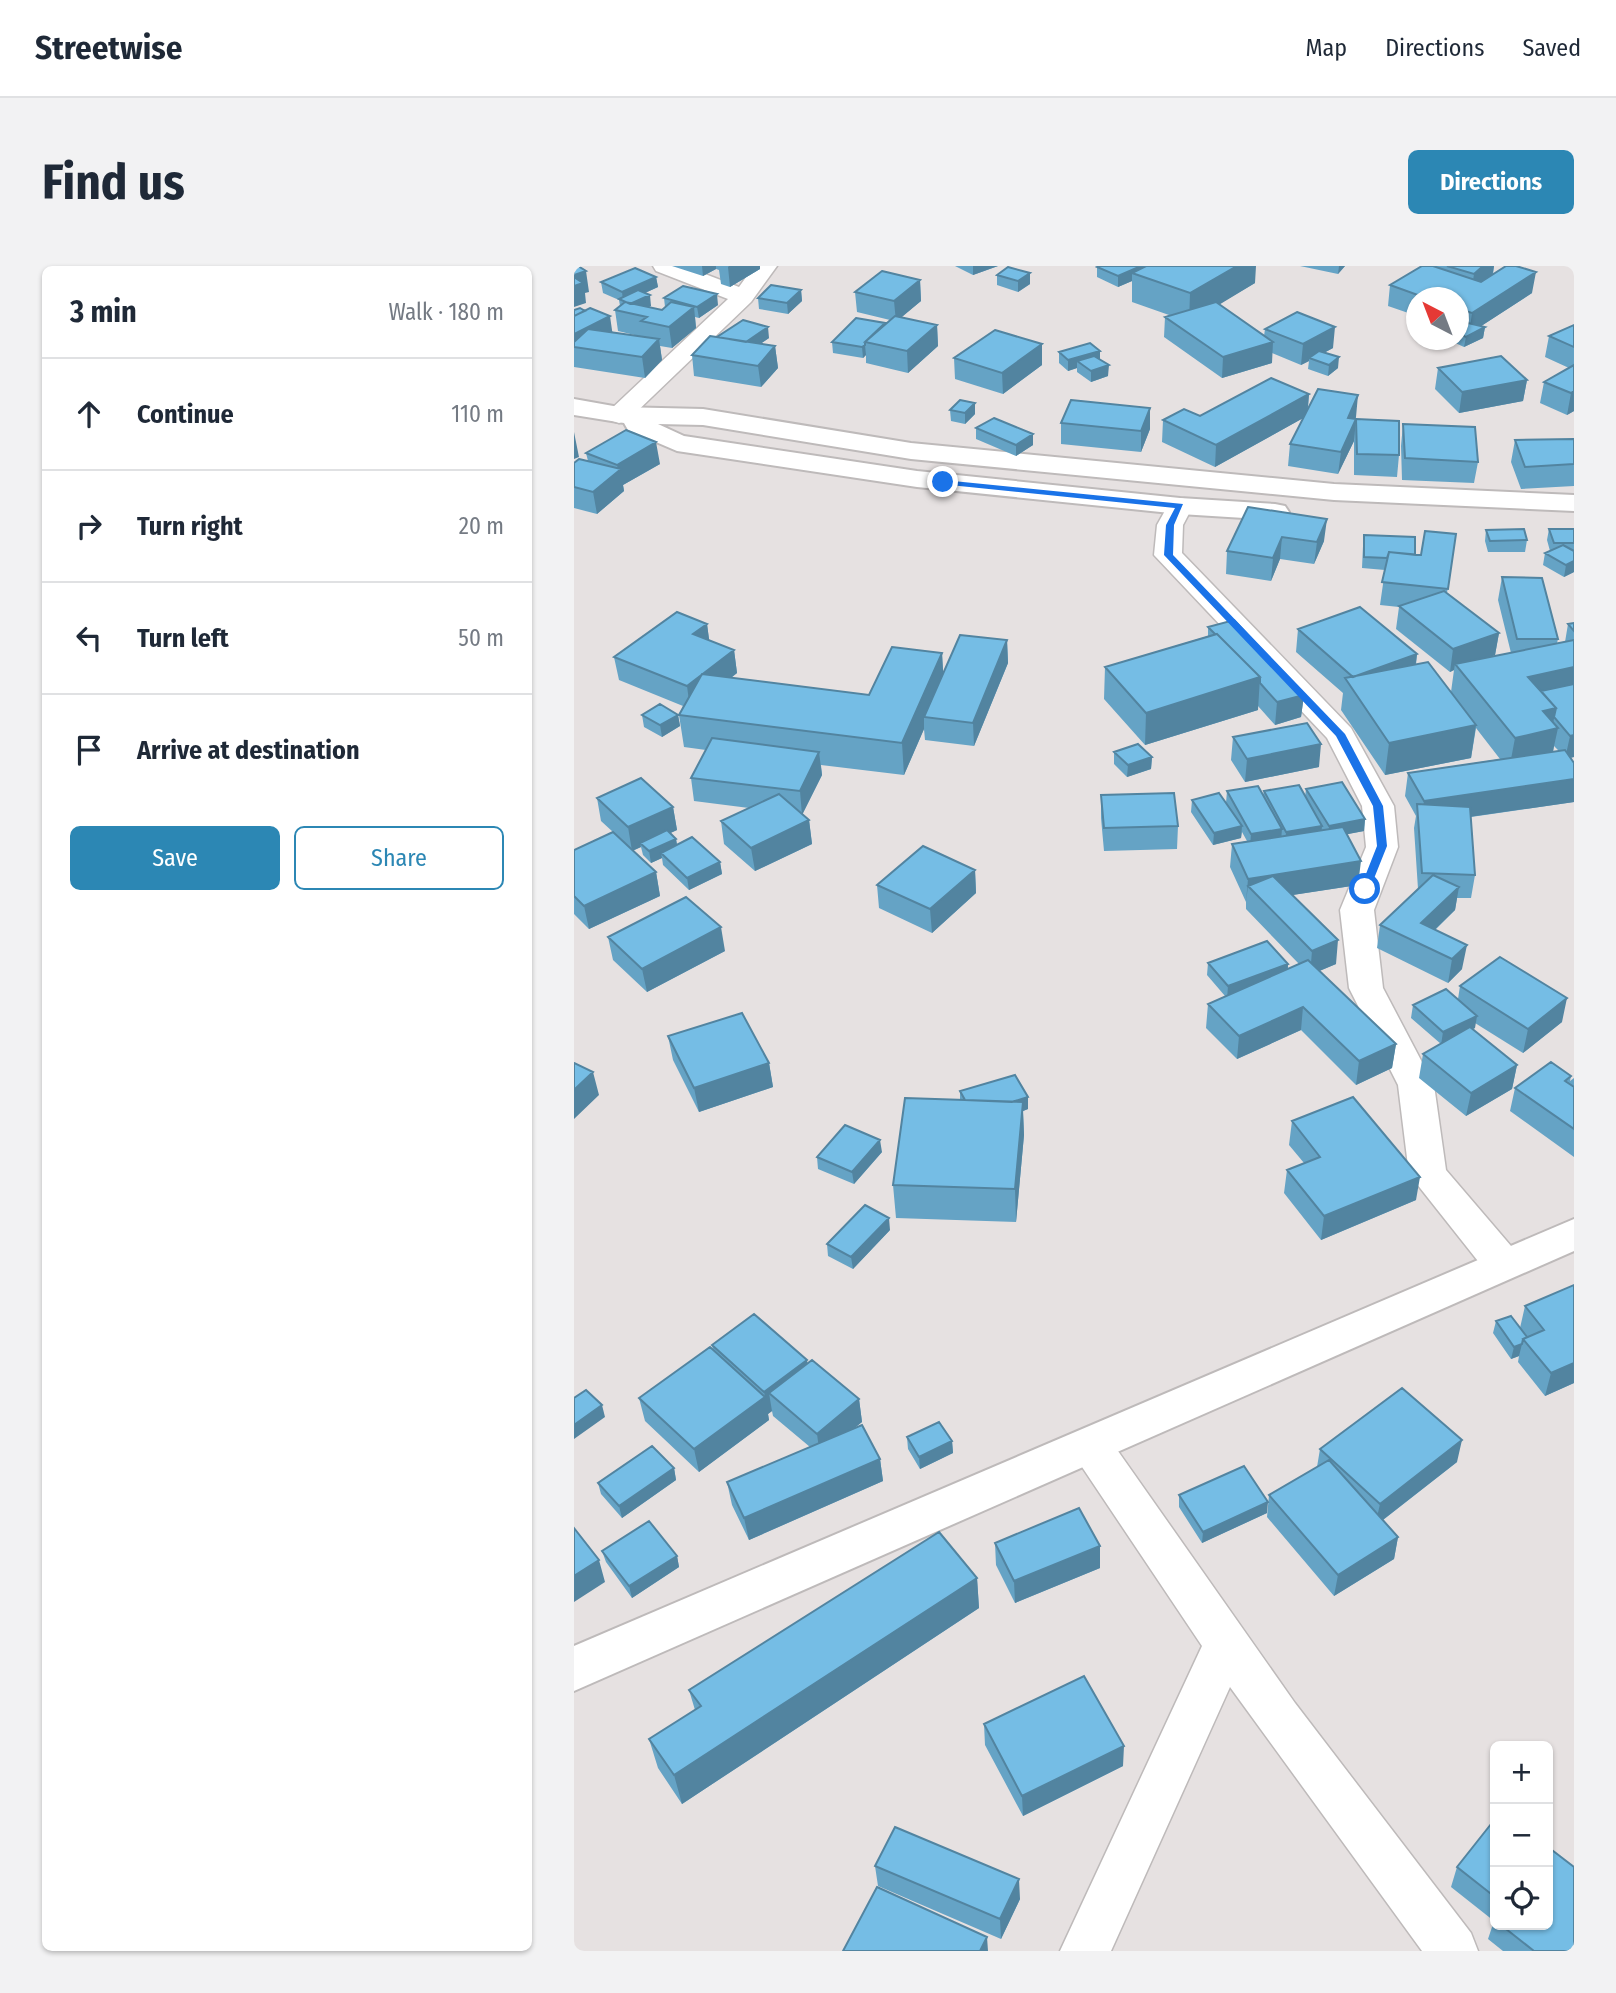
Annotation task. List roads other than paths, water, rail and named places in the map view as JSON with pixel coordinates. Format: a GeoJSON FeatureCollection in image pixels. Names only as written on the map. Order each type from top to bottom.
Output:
{"type":"FeatureCollection","features":[{"type":"Feature","properties":{"kind":"main road"},"geometry":{"type":"LineString","coordinates":[[574,407],[619,415],[703,417],[911,451],[1334,492],[1574,503]]}},
{"type":"Feature","properties":{"kind":"main road"},"geometry":{"type":"LineString","coordinates":[[619,415],[677,443],[917,479],[1180,506],[1501,526]]}},
{"type":"Feature","properties":{"kind":"main road"},"geometry":{"type":"LineString","coordinates":[[574,1669],[1574,1234]]}},
{"type":"Feature","properties":{"kind":"street"},"geometry":{"type":"LineString","coordinates":[[664,266],[743,297]]}},
{"type":"Feature","properties":{"kind":"street"},"geometry":{"type":"LineString","coordinates":[[619,415],[743,297],[766,266]]}},
{"type":"Feature","properties":{"kind":"street"},"geometry":{"type":"LineString","coordinates":[[1180,506],[1170,525],[1168,555],[1340,734],[1378,806],[1382,846],[1356,910],[1366,988],[1416,1085],[1428,1174],[1503,1264]]}},
{"type":"Feature","properties":{"kind":"street"},"geometry":{"type":"LineString","coordinates":[[1091,1446],[1278,1718],[1452,1951]]}},
{"type":"Feature","properties":{"kind":"street"},"geometry":{"type":"LineString","coordinates":[[1086,1951],[1227,1642]]}}]}
